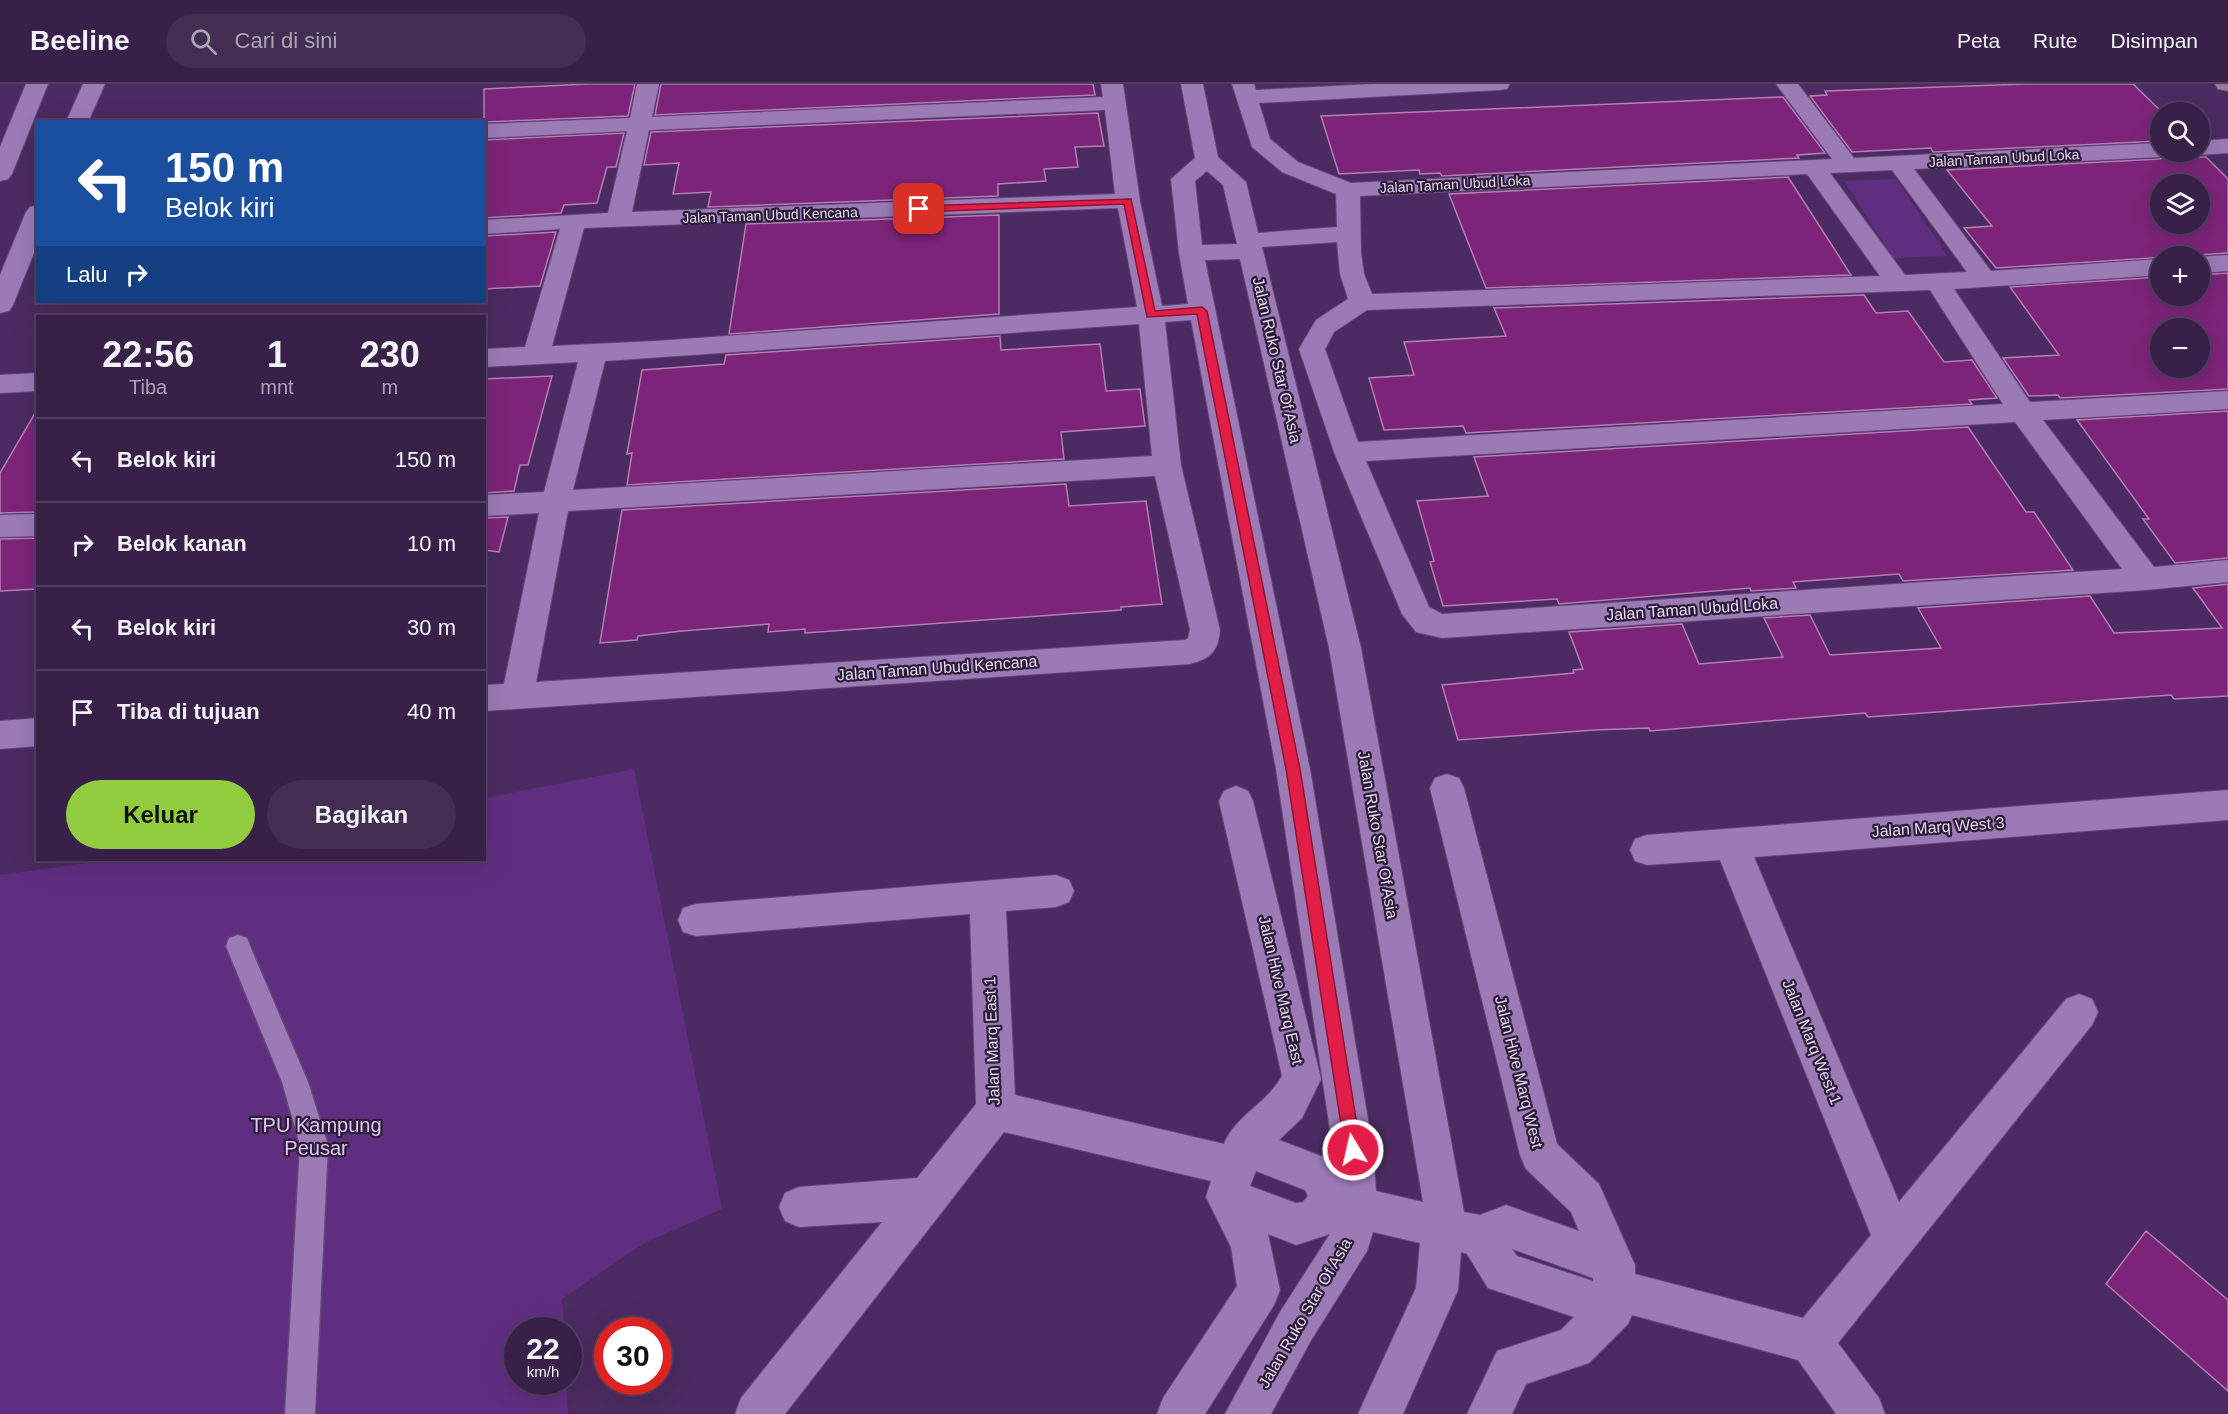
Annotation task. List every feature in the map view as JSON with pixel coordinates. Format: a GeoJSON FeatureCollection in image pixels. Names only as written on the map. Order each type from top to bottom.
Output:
{"type":"FeatureCollection","features":[{"type":"Feature","properties":{"kind":"street"},"geometry":{"type":"LineString","coordinates":[[0,174],[37,84]]}},
{"type":"Feature","properties":{"kind":"street"},"geometry":{"type":"LineString","coordinates":[[78,120],[94,84]]}},
{"type":"Feature","properties":{"kind":"street"},"geometry":{"type":"LineString","coordinates":[[618,221],[637,124],[648,84]]}},
{"type":"Feature","properties":{"kind":"street"},"geometry":{"type":"LineString","coordinates":[[1192,84],[1207,160]]}},
{"type":"Feature","properties":{"kind":"street","name":"Jalan Taman Ubud Loka"},"geometry":{"type":"LineString","coordinates":[[1498,84],[1244,90],[1260,142],[1290,167],[1348,190],[2150,151]]}},
{"type":"Feature","properties":{"kind":"street"},"geometry":{"type":"LineString","coordinates":[[1787,84],[1849,167]]}},
{"type":"Feature","properties":{"kind":"street"},"geometry":{"type":"LineString","coordinates":[[486,131],[637,124],[1113,93]]}},
{"type":"Feature","properties":{"kind":"street","name":"Jalan Taman Ubud Kencana"},"geometry":{"type":"LineString","coordinates":[[486,698],[1190,652],[1203,645],[1205,630],[1167,465],[1151,314],[1128,201],[1113,93]]}},
{"type":"Feature","properties":{"kind":"street"},"geometry":{"type":"LineString","coordinates":[[2210,147],[2228,146]]}},
{"type":"Feature","properties":{"kind":"street","name":"Jalan Ruko Star Of Asia"},"geometry":{"type":"LineString","coordinates":[[1247,1414],[1295,1328],[1352,1236],[1343,1204],[1353,1150],[1293,769],[1191,252],[1183,179],[1207,160],[1234,182],[1345,648],[1444,1205],[1461,1232],[1380,1414]]}},
{"type":"Feature","properties":{"kind":"street"},"geometry":{"type":"LineString","coordinates":[[1899,164],[1984,278]]}},
{"type":"Feature","properties":{"kind":"street"},"geometry":{"type":"LineString","coordinates":[[1814,168],[1898,283]]}},
{"type":"Feature","properties":{"kind":"street"},"geometry":{"type":"LineString","coordinates":[[1348,190],[1348,244],[1352,274],[1362,302]]}},
{"type":"Feature","properties":{"kind":"street","name":"Jalan Taman Ubud Kencana"},"geometry":{"type":"LineString","coordinates":[[486,227],[574,221],[1128,201]]}},
{"type":"Feature","properties":{"kind":"street"},"geometry":{"type":"LineString","coordinates":[[0,304],[27,257],[36,220]]}},
{"type":"Feature","properties":{"kind":"street"},"geometry":{"type":"LineString","coordinates":[[536,356],[574,221]]}},
{"type":"Feature","properties":{"kind":"street"},"geometry":{"type":"LineString","coordinates":[[1191,252],[1251,252],[1348,244]]}},
{"type":"Feature","properties":{"kind":"street"},"geometry":{"type":"LineString","coordinates":[[2210,264],[2228,263]]}},
{"type":"Feature","properties":{"kind":"street","name":"Jalan Taman Ubud Loka"},"geometry":{"type":"LineString","coordinates":[[2150,268],[1937,282],[1362,302],[1323,325],[1315,338],[1312,350],[1348,452],[1417,614],[1427,623],[1442,626],[2146,579],[2228,571]]}},
{"type":"Feature","properties":{"kind":"street"},"geometry":{"type":"LineString","coordinates":[[1937,282],[2022,412],[2146,579]]}},
{"type":"Feature","properties":{"kind":"street"},"geometry":{"type":"LineString","coordinates":[[486,358],[1202,311]]}},
{"type":"Feature","properties":{"kind":"street"},"geometry":{"type":"LineString","coordinates":[[516,696],[555,503],[594,352]]}},
{"type":"Feature","properties":{"kind":"street"},"geometry":{"type":"LineString","coordinates":[[0,384],[36,382]]}},
{"type":"Feature","properties":{"kind":"street"},"geometry":{"type":"LineString","coordinates":[[1348,452],[2228,400]]}},
{"type":"Feature","properties":{"kind":"street"},"geometry":{"type":"LineString","coordinates":[[486,506],[1167,465]]}},
{"type":"Feature","properties":{"kind":"street"},"geometry":{"type":"LineString","coordinates":[[0,526],[36,525]]}},
{"type":"Feature","properties":{"kind":"street"},"geometry":{"type":"LineString","coordinates":[[0,735],[36,732]]}},
{"type":"Feature","properties":{"kind":"street","name":"Jalan Hive Marq West"},"geometry":{"type":"LineString","coordinates":[[1447,788],[1540,1155],[1585,1198],[1613,1288]]}},
{"type":"Feature","properties":{"kind":"street","name":"Jalan Hive Marq East"},"geometry":{"type":"LineString","coordinates":[[1235,1170],[1288,1104],[1302,1079],[1236,801]]}},
{"type":"Feature","properties":{"kind":"street","name":"Jalan Marq West 3"},"geometry":{"type":"LineString","coordinates":[[1647,850],[2228,805]]}},
{"type":"Feature","properties":{"kind":"street","name":"Jalan Marq West 1"},"geometry":{"type":"LineString","coordinates":[[1731,843],[1894,1240]]}},
{"type":"Feature","properties":{"kind":"street"},"geometry":{"type":"LineString","coordinates":[[696,920],[1056,891]]}},
{"type":"Feature","properties":{"kind":"street","name":"Jalan Marq East 1"},"geometry":{"type":"LineString","coordinates":[[757,1414],[996,1110],[987,896]]}},
{"type":"Feature","properties":{"kind":"street"},"geometry":{"type":"LineString","coordinates":[[1811,1342],[2079,1012]]}},
{"type":"Feature","properties":{"kind":"street"},"geometry":{"type":"LineString","coordinates":[[996,1110],[1235,1170],[1320,1175],[1343,1204],[1461,1232],[1503,1273],[1613,1288],[1811,1342],[1863,1414]]}},
{"type":"Feature","properties":{"kind":"street"},"geometry":{"type":"LineString","coordinates":[[1235,1170],[1296,1224],[1315,1219],[1343,1204]]}},
{"type":"Feature","properties":{"kind":"street"},"geometry":{"type":"LineString","coordinates":[[1179,1414],[1259,1290],[1235,1170]]}},
{"type":"Feature","properties":{"kind":"street"},"geometry":{"type":"LineString","coordinates":[[799,1208],[927,1198]]}},
{"type":"Feature","properties":{"kind":"street"},"geometry":{"type":"LineString","coordinates":[[1489,1414],[1512,1366],[1574,1348],[1613,1288]]}},
{"type":"Feature","properties":{"kind":"lane"},"geometry":{"type":"LineString","coordinates":[[238,946],[295,1082],[314,1145],[300,1414]]}},
{"type":"Feature","properties":{"kind":"green space"},"geometry":{"type":"Polygon","coordinates":[[[1896,179],[1948,256],[1893,258],[1844,181],[1896,179]]]}},
{"type":"Feature","properties":{"kind":"green space","name":"TPU Kampung Peusar"},"geometry":{"type":"Polygon","coordinates":[[[634,769],[722,1209],[644,1243],[562,1299],[563,1317],[504,1317],[504,1395],[567,1395],[568,1414],[0,1414],[0,875],[101,861],[486,861],[486,798],[634,769]]]}},
{"type":"Feature","properties":{"kind":"building"},"geometry":{"type":"Polygon","coordinates":[[[635,84],[628,116],[486,122],[484,120],[484,89],[635,84]]]}},
{"type":"Feature","properties":{"kind":"building"},"geometry":{"type":"Polygon","coordinates":[[[661,84],[1093,84],[1095,95],[655,115],[661,84]]]}},
{"type":"Feature","properties":{"kind":"building"},"geometry":{"type":"Polygon","coordinates":[[[2026,84],[2133,84],[2152,102],[2150,141],[1933,152],[1931,148],[1852,152],[1810,96],[1827,95],[1825,91],[2026,84]]]}},
{"type":"Feature","properties":{"kind":"building"},"geometry":{"type":"Polygon","coordinates":[[[1783,97],[1825,153],[1797,155],[1799,158],[1442,176],[1440,173],[1420,174],[1419,170],[1339,174],[1321,116],[1783,97]]]}},
{"type":"Feature","properties":{"kind":"building"},"geometry":{"type":"Polygon","coordinates":[[[1098,113],[1104,146],[1075,147],[1078,167],[1044,169],[1046,181],[998,184],[998,196],[708,207],[711,192],[673,194],[679,163],[644,165],[651,132],[1098,113]]]}},
{"type":"Feature","properties":{"kind":"building"},"geometry":{"type":"Polygon","coordinates":[[[624,133],[616,167],[607,167],[597,203],[564,205],[561,213],[486,218],[486,140],[624,133]]]}},
{"type":"Feature","properties":{"kind":"building"},"geometry":{"type":"Polygon","coordinates":[[[2150,160],[2150,162],[2210,161],[2228,179],[2228,253],[2210,254],[2210,246],[2150,246],[2150,258],[1996,268],[1964,228],[1992,226],[1947,170],[2150,160]]]}},
{"type":"Feature","properties":{"kind":"building"},"geometry":{"type":"Polygon","coordinates":[[[1788,177],[1851,275],[1486,288],[1449,194],[1788,177]]]}},
{"type":"Feature","properties":{"kind":"building"},"geometry":{"type":"Polygon","coordinates":[[[999,215],[999,314],[729,334],[746,224],[999,215]]]}},
{"type":"Feature","properties":{"kind":"building"},"geometry":{"type":"Polygon","coordinates":[[[556,232],[540,286],[486,289],[486,236],[556,232]]]}},
{"type":"Feature","properties":{"kind":"building"},"geometry":{"type":"Polygon","coordinates":[[[2228,273],[2228,389],[2060,398],[2058,395],[2029,396],[2003,358],[2059,355],[2010,287],[2150,278],[2150,306],[2210,306],[2210,274],[2228,273]]]}},
{"type":"Feature","properties":{"kind":"building"},"geometry":{"type":"Polygon","coordinates":[[[1864,295],[1876,313],[1908,311],[1944,362],[1972,360],[1997,398],[1969,400],[1972,404],[1466,433],[1463,426],[1384,430],[1369,378],[1414,375],[1404,342],[1506,336],[1494,308],[1864,295]]]}},
{"type":"Feature","properties":{"kind":"building"},"geometry":{"type":"Polygon","coordinates":[[[1000,336],[1001,350],[1100,344],[1106,391],[1140,389],[1145,426],[1061,432],[1064,459],[627,485],[632,453],[627,454],[642,370],[724,364],[726,355],[1000,336]]]}},
{"type":"Feature","properties":{"kind":"building"},"geometry":{"type":"Polygon","coordinates":[[[552,376],[528,465],[520,465],[514,491],[486,493],[486,379],[552,376]]]}},
{"type":"Feature","properties":{"kind":"building"},"geometry":{"type":"Polygon","coordinates":[[[36,411],[36,512],[0,513],[0,473],[36,411]]]}},
{"type":"Feature","properties":{"kind":"building"},"geometry":{"type":"Polygon","coordinates":[[[2228,411],[2228,558],[2175,563],[2143,519],[2149,519],[2077,420],[2228,411]]]}},
{"type":"Feature","properties":{"kind":"building"},"geometry":{"type":"Polygon","coordinates":[[[1968,427],[2026,512],[2034,512],[2073,570],[1903,581],[1899,574],[1793,582],[1796,588],[1751,591],[1750,588],[1559,604],[1557,599],[1443,606],[1430,562],[1434,561],[1417,501],[1488,496],[1474,457],[1968,427]]]}},
{"type":"Feature","properties":{"kind":"building"},"geometry":{"type":"Polygon","coordinates":[[[1066,484],[1069,506],[1146,501],[1162,604],[1121,607],[1121,610],[805,633],[805,629],[768,632],[769,624],[682,631],[638,636],[637,640],[600,643],[622,510],[1066,484]]]}},
{"type":"Feature","properties":{"kind":"building"},"geometry":{"type":"Polygon","coordinates":[[[508,517],[499,552],[486,550],[486,518],[508,517]]]}},
{"type":"Feature","properties":{"kind":"building"},"geometry":{"type":"Polygon","coordinates":[[[36,538],[36,589],[0,591],[0,539],[36,538]]]}},
{"type":"Feature","properties":{"kind":"building"},"geometry":{"type":"Polygon","coordinates":[[[2228,584],[2228,696],[2174,699],[2171,695],[1868,717],[1865,713],[1650,731],[1649,728],[1594,730],[1458,740],[1442,685],[1574,673],[1573,670],[1583,669],[1569,632],[1682,624],[1699,664],[1783,657],[1764,618],[1810,615],[1830,655],[1941,648],[1918,608],[2090,596],[2114,633],[2222,628],[2193,588],[2228,584]]]}},
{"type":"Feature","properties":{"kind":"building"},"geometry":{"type":"Polygon","coordinates":[[[2146,1231],[2228,1300],[2228,1391],[2106,1284],[2146,1231]]]}},
{"type":"Feature","properties":{"kind":"route"},"geometry":{"type":"LineString","coordinates":[[919,209],[1128,201],[1151,314],[1202,311],[1293,769],[1353,1150]]}}]}
